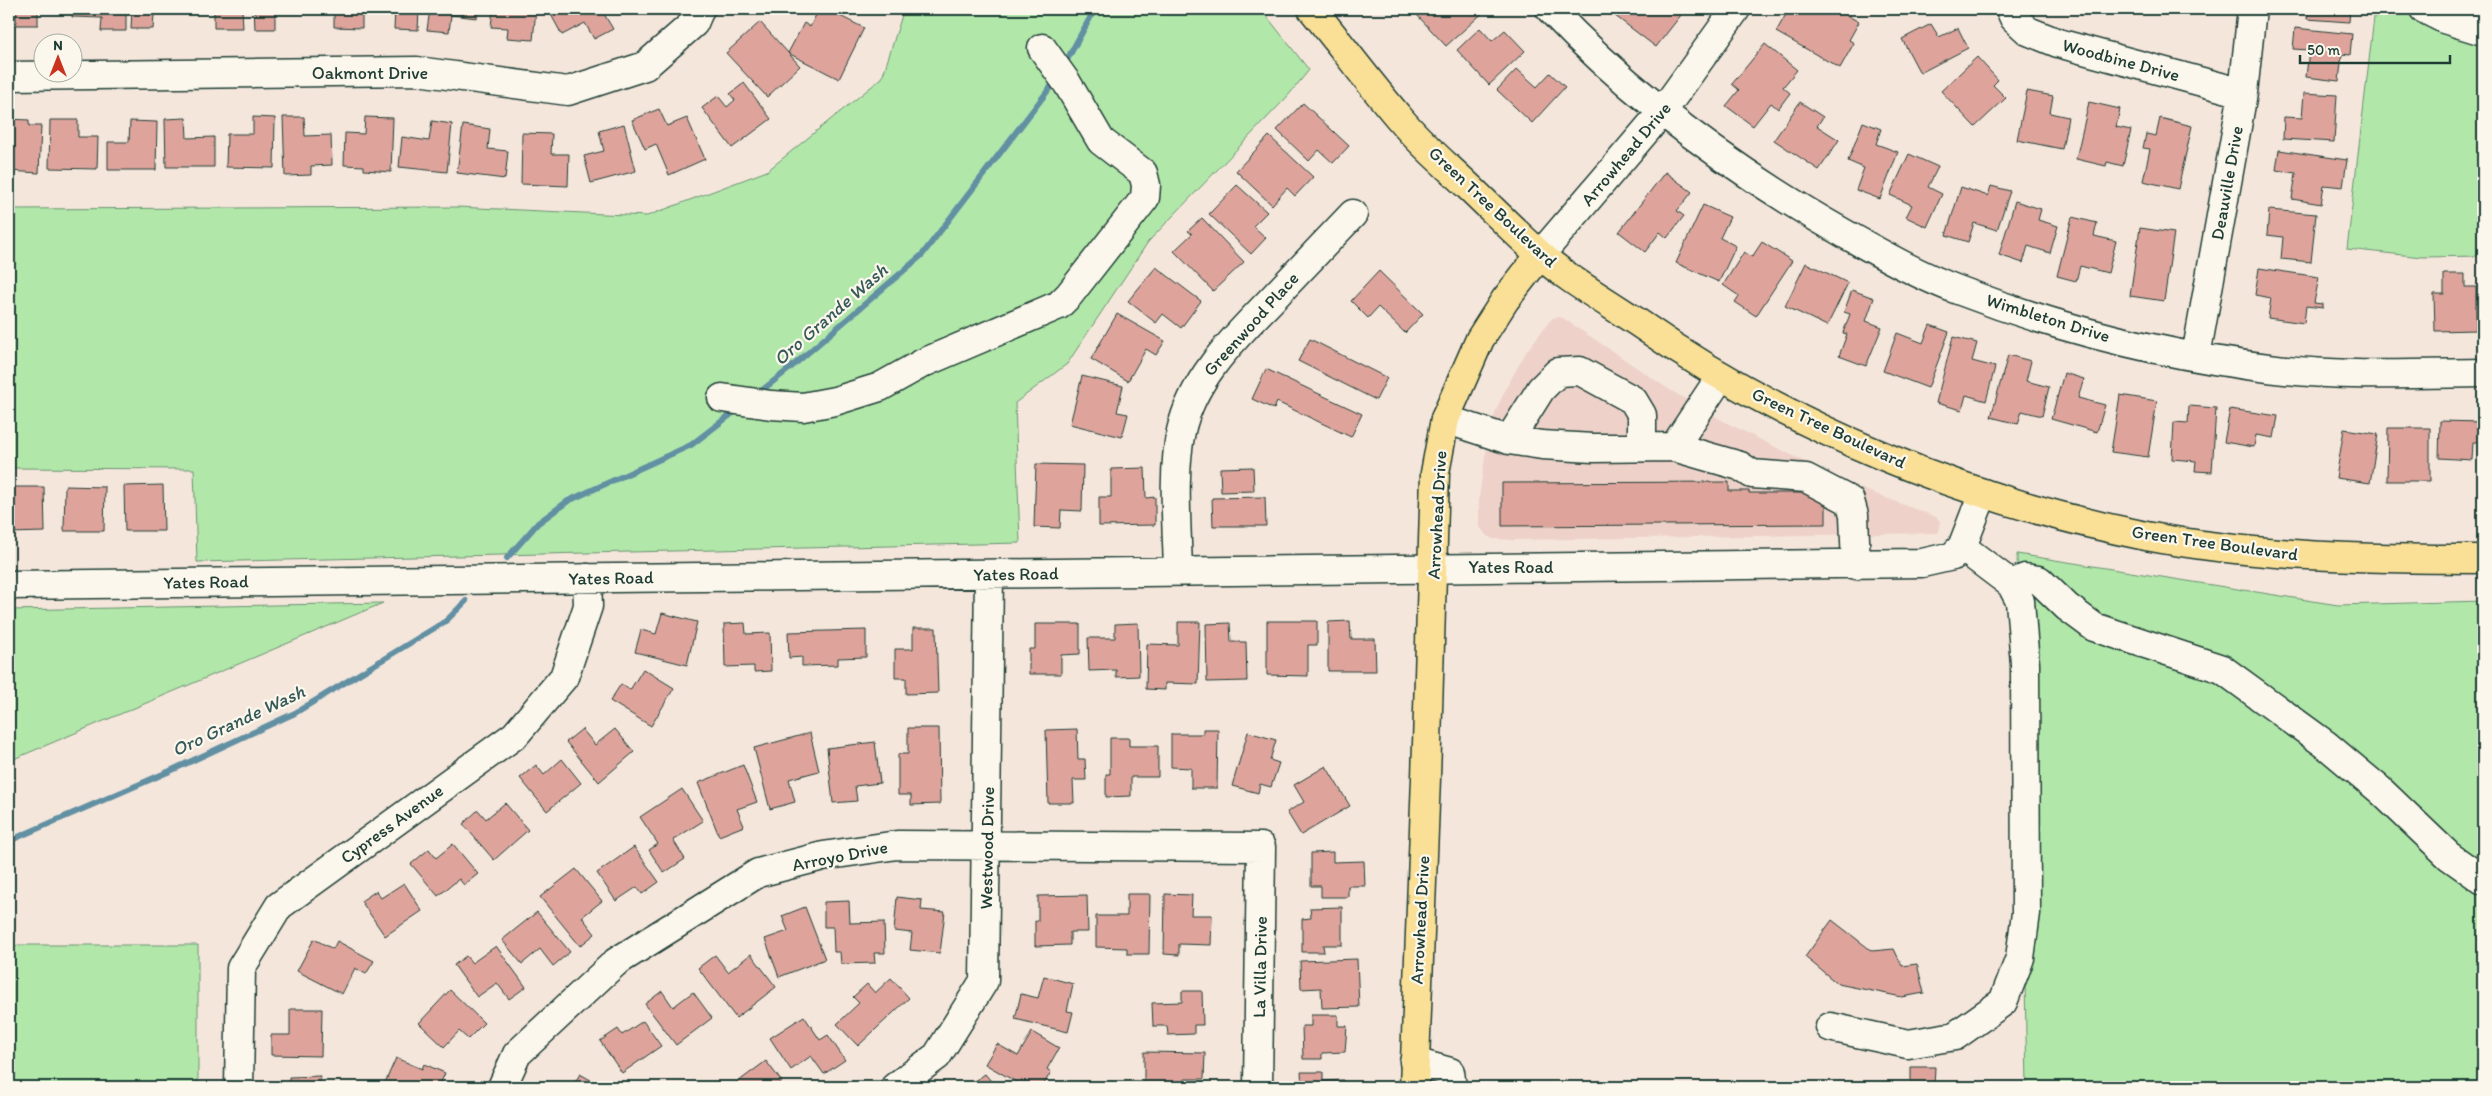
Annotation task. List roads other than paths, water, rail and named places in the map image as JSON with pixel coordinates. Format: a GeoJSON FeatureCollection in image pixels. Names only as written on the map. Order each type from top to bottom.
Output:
{"type":"FeatureCollection","features":[{"type":"Feature","properties":{"kind":"main road","name":"Green Tree Boulevard"},"geometry":{"type":"LineString","coordinates":[[1312,9],[1403,122],[1540,255],[1660,338],[1721,376],[1847,440],[1914,469],[1983,493],[2066,517],[2147,536],[2233,549],[2315,556],[2483,559]]}},
{"type":"Feature","properties":{"kind":"main road","name":"Arrowhead Drive"},"geometry":{"type":"LineString","coordinates":[[1414,1075],[1426,778],[1435,473],[1445,419],[1480,338],[1505,300],[1540,255]]}},
{"type":"Feature","properties":{"kind":"street","name":"Oakmont Drive"},"geometry":{"type":"LineString","coordinates":[[9,76],[417,71],[568,91],[645,66],[694,23],[700,9]]}},
{"type":"Feature","properties":{"kind":"street","name":"Wimbleton Drive"},"geometry":{"type":"LineString","coordinates":[[1550,9],[1572,32],[1662,112],[1785,200],[1885,256],[1957,290],[2060,324],[2196,356],[2276,369],[2345,374],[2483,372]]}},
{"type":"Feature","properties":{"kind":"street","name":"Arrowhead Drive"},"geometry":{"type":"LineString","coordinates":[[1540,255],[1662,112],[1736,9]]}},
{"type":"Feature","properties":{"kind":"street","name":"Woodbine Drive"},"geometry":{"type":"LineString","coordinates":[[2010,9],[2014,18],[2028,31],[2058,43],[2243,93]]}},
{"type":"Feature","properties":{"kind":"street","name":"Deauville Drive"},"geometry":{"type":"LineString","coordinates":[[2196,356],[2243,93],[2252,9]]}},
{"type":"Feature","properties":{"kind":"street"},"geometry":{"type":"LineString","coordinates":[[2424,9],[2444,19],[2483,31]]}},
{"type":"Feature","properties":{"kind":"street"},"geometry":{"type":"LineString","coordinates":[[722,398],[771,405],[803,406],[835,401],[880,387],[923,363],[1058,305],[1069,295],[1145,198],[1146,185],[1143,173],[1101,141],[1067,83],[1042,48]]}},
{"type":"Feature","properties":{"kind":"street","name":"Greenwood Place"},"geometry":{"type":"LineString","coordinates":[[1178,571],[1178,458],[1181,431],[1189,403],[1202,380],[1240,334],[1353,214]]}},
{"type":"Feature","properties":{"kind":"street"},"geometry":{"type":"LineString","coordinates":[[1509,440],[1541,389],[1558,372],[1580,371],[1632,400],[1642,414],[1642,447]]}},
{"type":"Feature","properties":{"kind":"street"},"geometry":{"type":"LineString","coordinates":[[1674,447],[1721,376]]}},
{"type":"Feature","properties":{"kind":"street"},"geometry":{"type":"LineString","coordinates":[[1445,419],[1509,440],[1551,446],[1674,447],[1740,466],[1752,474],[1806,478],[1850,502],[1854,515],[1856,565]]}},
{"type":"Feature","properties":{"kind":"street"},"geometry":{"type":"LineString","coordinates":[[1830,1028],[1908,1044],[1955,1036],[2003,1002],[2020,958],[2026,913],[2025,664],[2020,601],[2011,584],[1962,547],[1983,493]]}},
{"type":"Feature","properties":{"kind":"street","name":"Yates Road"},"geometry":{"type":"LineString","coordinates":[[9,585],[1433,567],[1856,565],[1940,560],[1953,556],[1962,547]]}},
{"type":"Feature","properties":{"kind":"street","name":"Westwood Drive"},"geometry":{"type":"LineString","coordinates":[[895,1087],[937,1056],[984,981],[989,574]]}},
{"type":"Feature","properties":{"kind":"street","name":"Cypress Avenue"},"geometry":{"type":"LineString","coordinates":[[239,1087],[241,968],[279,906],[515,735],[564,677],[588,606],[587,578]]}},
{"type":"Feature","properties":{"kind":"street"},"geometry":{"type":"LineString","coordinates":[[2011,584],[2025,578],[2039,580],[2067,607],[2094,627],[2222,669],[2325,744],[2380,790],[2449,856],[2483,880]]}},
{"type":"Feature","properties":{"kind":"street","name":"Arroyo Drive"},"geometry":{"type":"LineString","coordinates":[[502,1087],[517,1054],[616,962],[758,873],[822,856],[897,845],[1261,847]]}},
{"type":"Feature","properties":{"kind":"street","name":"La Villa Drive"},"geometry":{"type":"LineString","coordinates":[[1258,1087],[1261,847]]}},
{"type":"Feature","properties":{"kind":"street"},"geometry":{"type":"LineString","coordinates":[[1414,1075],[1450,1072],[1452,1087]]}},
{"type":"Feature","properties":{"kind":"waterway","name":"Oro Grande Wash"},"geometry":{"type":"LineString","coordinates":[[1063,67],[1095,9]]}},
{"type":"Feature","properties":{"kind":"waterway","name":"Oro Grande Wash"},"geometry":{"type":"LineString","coordinates":[[756,395],[922,255],[1056,80]]}},
{"type":"Feature","properties":{"kind":"waterway","name":"Oro Grande Wash"},"geometry":{"type":"LineString","coordinates":[[507,558],[538,523],[568,501],[691,445],[738,409]]}},
{"type":"Feature","properties":{"kind":"waterway","name":"Oro Grande Wash"},"geometry":{"type":"LineString","coordinates":[[9,841],[170,771],[295,713],[446,621],[466,601]]}}]}
